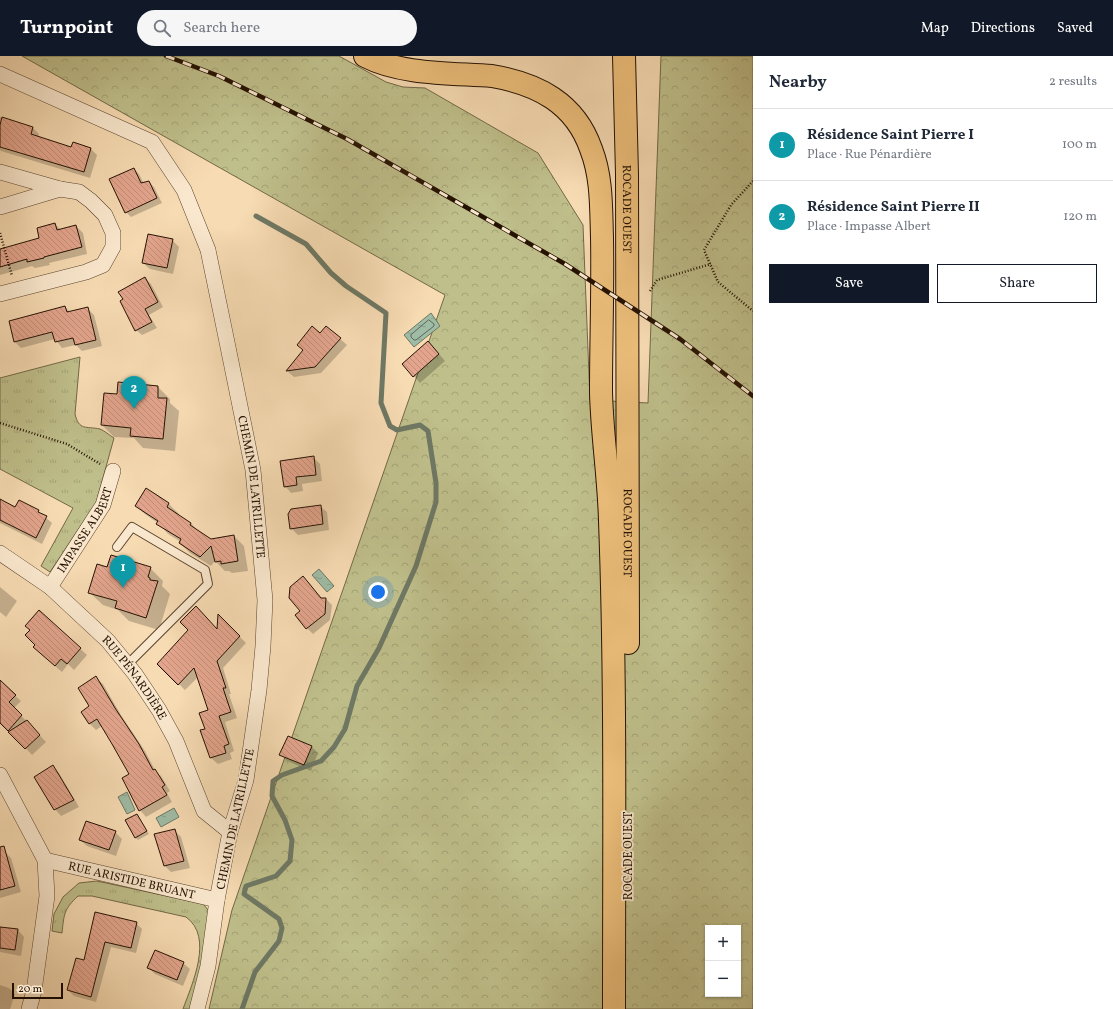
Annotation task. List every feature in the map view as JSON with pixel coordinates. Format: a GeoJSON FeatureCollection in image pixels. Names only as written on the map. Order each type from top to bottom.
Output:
{"type":"FeatureCollection","features":[{"type":"Feature","properties":{"kind":"main road"},"geometry":{"type":"LineString","coordinates":[[365,56],[388,65],[404,69],[492,76],[506,79],[546,93],[560,103],[573,116],[584,132],[592,149],[601,187],[603,265],[601,393],[610,518],[614,659],[614,1009]]}},
{"type":"Feature","properties":{"kind":"main road","name":"ROCADE OUEST"},"geometry":{"type":"LineString","coordinates":[[624,56],[628,190],[628,1009]]}},
{"type":"Feature","properties":{"kind":"street","name":"CHEMIN DE LATRILLETTE"},"geometry":{"type":"LineString","coordinates":[[0,74],[152,142],[184,190],[208,250],[253,470],[264,600],[260,690],[246,780],[230,832],[217,900],[208,966],[197,1009]]}},
{"type":"Feature","properties":{"kind":"street"},"geometry":{"type":"LineString","coordinates":[[0,172],[60,189],[79,192],[91,201],[105,215],[113,233],[113,247],[103,265],[86,272],[0,294]]}},
{"type":"Feature","properties":{"kind":"street"},"geometry":{"type":"LineString","coordinates":[[0,207],[60,189]]}},
{"type":"Feature","properties":{"kind":"street","name":"IMPASSE ALBERT"},"geometry":{"type":"LineString","coordinates":[[50,587],[103,504],[113,471]]}},
{"type":"Feature","properties":{"kind":"street","name":"RUE PÉNARDIÈRE"},"geometry":{"type":"LineString","coordinates":[[0,554],[50,587],[108,641],[159,710],[176,741],[204,811],[230,832]]}},
{"type":"Feature","properties":{"kind":"street"},"geometry":{"type":"LineString","coordinates":[[0,775],[45,860],[47,896],[36,976],[28,1009]]}},
{"type":"Feature","properties":{"kind":"street","name":"RUE ARISTIDE BRUANT"},"geometry":{"type":"LineString","coordinates":[[45,860],[217,900]]}},
{"type":"Feature","properties":{"kind":"lane"},"geometry":{"type":"LineString","coordinates":[[117,547],[132,527],[204,570],[208,584],[127,665]]}},
{"type":"Feature","properties":{"kind":"path"},"geometry":{"type":"LineString","coordinates":[[753,181],[731,205],[704,250],[718,282],[753,311]]}},
{"type":"Feature","properties":{"kind":"path"},"geometry":{"type":"LineString","coordinates":[[0,233],[16,290]]}},
{"type":"Feature","properties":{"kind":"path"},"geometry":{"type":"LineString","coordinates":[[650,291],[657,280],[710,264]]}},
{"type":"Feature","properties":{"kind":"path"},"geometry":{"type":"LineString","coordinates":[[0,423],[67,444],[113,471]]}},
{"type":"Feature","properties":{"kind":"green space"},"geometry":{"type":"Polygon","coordinates":[[[22,56],[339,56],[386,82],[403,87],[425,88],[538,153],[583,225],[590,400],[648,403],[661,56],[753,56],[753,1009],[209,1009],[232,910],[445,295],[22,56]]]}},
{"type":"Feature","properties":{"kind":"green space"},"geometry":{"type":"Polygon","coordinates":[[[80,357],[75,414],[77,419],[84,427],[100,429],[114,438],[96,503],[50,572],[41,566],[73,508],[0,469],[0,378],[80,357]]]}},
{"type":"Feature","properties":{"kind":"green space"},"geometry":{"type":"Polygon","coordinates":[[[97,881],[203,904],[209,911],[207,950],[191,1009],[183,1009],[195,974],[200,948],[199,936],[194,926],[186,917],[92,896],[78,896],[67,908],[63,921],[62,933],[52,931],[54,914],[63,897],[79,883],[97,881]]]}},
{"type":"Feature","properties":{"kind":"water"},"geometry":{"type":"Polygon","coordinates":[[[431,313],[440,326],[414,347],[404,335],[431,313]]]}},
{"type":"Feature","properties":{"kind":"water"},"geometry":{"type":"Polygon","coordinates":[[[319,569],[334,586],[327,592],[312,575],[319,569]]]}},
{"type":"Feature","properties":{"kind":"water"},"geometry":{"type":"Polygon","coordinates":[[[127,792],[135,810],[127,814],[118,797],[127,792]]]}},
{"type":"Feature","properties":{"kind":"water"},"geometry":{"type":"Polygon","coordinates":[[[174,808],[179,817],[161,827],[156,818],[174,808]]]}},
{"type":"Feature","properties":{"kind":"building"},"geometry":{"type":"Polygon","coordinates":[[[2,117],[33,127],[31,134],[71,147],[73,142],[91,148],[84,172],[0,147],[0,125],[2,117]]]}},
{"type":"Feature","properties":{"kind":"building"},"geometry":{"type":"Polygon","coordinates":[[[134,168],[141,183],[149,181],[157,198],[125,213],[109,179],[134,168]]]}},
{"type":"Feature","properties":{"kind":"building"},"geometry":{"type":"Polygon","coordinates":[[[55,223],[57,230],[76,225],[82,247],[44,258],[27,262],[27,259],[0,267],[0,249],[39,238],[37,228],[55,223]]]}},
{"type":"Feature","properties":{"kind":"building"},"geometry":{"type":"Polygon","coordinates":[[[148,234],[173,239],[167,268],[142,263],[148,234]]]}},
{"type":"Feature","properties":{"kind":"building"},"geometry":{"type":"Polygon","coordinates":[[[145,277],[158,302],[145,309],[152,322],[135,331],[120,301],[123,299],[118,292],[145,277]]]}},
{"type":"Feature","properties":{"kind":"building"},"geometry":{"type":"Polygon","coordinates":[[[65,306],[67,312],[88,307],[96,340],[75,345],[73,338],[55,342],[52,332],[14,342],[9,321],[65,306]]]}},
{"type":"Feature","properties":{"kind":"building"},"geometry":{"type":"Polygon","coordinates":[[[312,326],[320,333],[326,326],[341,338],[315,367],[286,371],[303,350],[297,345],[312,326]]]}},
{"type":"Feature","properties":{"kind":"building"},"geometry":{"type":"Polygon","coordinates":[[[428,341],[439,354],[413,377],[402,364],[428,341]]]}},
{"type":"Feature","properties":{"kind":"building"},"geometry":{"type":"Polygon","coordinates":[[[118,382],[158,386],[158,398],[167,398],[163,439],[130,436],[131,428],[101,425],[104,393],[117,394],[118,382]]]}},
{"type":"Feature","properties":{"kind":"building"},"geometry":{"type":"Polygon","coordinates":[[[314,456],[316,475],[296,477],[297,485],[284,487],[280,461],[314,456]]]}},
{"type":"Feature","properties":{"kind":"building"},"geometry":{"type":"Polygon","coordinates":[[[146,488],[169,503],[167,507],[211,539],[234,535],[238,561],[221,564],[221,561],[215,562],[211,546],[200,557],[179,543],[181,539],[156,524],[158,521],[135,506],[146,488]]]}},
{"type":"Feature","properties":{"kind":"building"},"geometry":{"type":"Polygon","coordinates":[[[0,499],[15,507],[19,500],[39,510],[38,512],[47,516],[36,538],[0,520],[0,499]]]}},
{"type":"Feature","properties":{"kind":"building"},"geometry":{"type":"Polygon","coordinates":[[[321,505],[323,524],[290,529],[288,514],[291,509],[321,505]]]}},
{"type":"Feature","properties":{"kind":"building"},"geometry":{"type":"Polygon","coordinates":[[[111,555],[151,567],[148,577],[150,580],[158,581],[146,618],[115,608],[117,601],[88,593],[97,564],[107,567],[111,555]]]}},
{"type":"Feature","properties":{"kind":"building"},"geometry":{"type":"Polygon","coordinates":[[[303,576],[321,598],[326,598],[325,614],[306,629],[295,615],[300,611],[289,598],[290,587],[303,576]]]}},
{"type":"Feature","properties":{"kind":"building"},"geometry":{"type":"Polygon","coordinates":[[[196,606],[217,629],[218,614],[240,636],[217,661],[226,688],[223,688],[231,712],[219,716],[229,744],[224,746],[226,753],[210,758],[200,730],[205,729],[199,713],[208,710],[194,668],[178,685],[157,664],[188,630],[180,622],[196,606]]]}},
{"type":"Feature","properties":{"kind":"building"},"geometry":{"type":"Polygon","coordinates":[[[39,610],[81,648],[67,664],[61,659],[55,666],[33,647],[35,645],[25,635],[30,630],[25,626],[39,610]]]}},
{"type":"Feature","properties":{"kind":"building"},"geometry":{"type":"Polygon","coordinates":[[[96,676],[139,744],[153,770],[155,769],[165,785],[162,787],[167,795],[139,811],[122,778],[129,774],[112,744],[97,719],[89,724],[81,712],[89,706],[78,688],[96,676]]]}},
{"type":"Feature","properties":{"kind":"building"},"geometry":{"type":"Polygon","coordinates":[[[0,680],[16,695],[9,702],[22,715],[8,731],[0,723],[0,680]]]}},
{"type":"Feature","properties":{"kind":"building"},"geometry":{"type":"Polygon","coordinates":[[[27,720],[40,735],[25,749],[8,732],[27,720]]]}},
{"type":"Feature","properties":{"kind":"building"},"geometry":{"type":"Polygon","coordinates":[[[288,736],[312,746],[304,765],[279,755],[288,736]]]}},
{"type":"Feature","properties":{"kind":"building"},"geometry":{"type":"Polygon","coordinates":[[[53,765],[74,800],[54,810],[34,777],[53,765]]]}},
{"type":"Feature","properties":{"kind":"building"},"geometry":{"type":"Polygon","coordinates":[[[137,814],[147,831],[135,838],[125,820],[137,814]]]}},
{"type":"Feature","properties":{"kind":"building"},"geometry":{"type":"Polygon","coordinates":[[[86,821],[116,831],[109,850],[79,840],[86,821]]]}},
{"type":"Feature","properties":{"kind":"building"},"geometry":{"type":"Polygon","coordinates":[[[175,829],[184,861],[164,866],[154,834],[175,829]]]}},
{"type":"Feature","properties":{"kind":"building"},"geometry":{"type":"Polygon","coordinates":[[[4,846],[15,886],[0,890],[0,847],[4,846]]]}},
{"type":"Feature","properties":{"kind":"building"},"geometry":{"type":"Polygon","coordinates":[[[95,912],[137,922],[131,948],[105,942],[91,997],[67,990],[76,958],[84,960],[95,912]]]}},
{"type":"Feature","properties":{"kind":"building"},"geometry":{"type":"Polygon","coordinates":[[[0,927],[18,929],[15,950],[0,948],[0,927]]]}},
{"type":"Feature","properties":{"kind":"building"},"geometry":{"type":"Polygon","coordinates":[[[155,950],[184,962],[177,980],[147,968],[155,950]]]}},
{"type":"Feature","properties":{"kind":"waterway"},"geometry":{"type":"LineString","coordinates":[[242,1009],[255,972],[279,941],[282,928],[279,919],[244,894],[246,886],[276,876],[290,861],[292,840],[285,820],[272,796],[273,781],[282,775],[321,761],[334,747],[345,729],[357,686],[379,648],[416,566],[436,502],[436,483],[428,431],[420,425],[397,430],[390,426],[381,403],[386,313],[346,286],[331,273],[306,244],[256,216]]}},
{"type":"Feature","properties":{"kind":"railway"},"geometry":{"type":"LineString","coordinates":[[166,56],[219,76],[347,139],[565,264],[680,339],[753,396]]}},
{"type":"Feature","properties":{"kind":"place","name":"Résidence Saint Pierre II"},"geometry":{"type":"Point","coordinates":[134,409]}},
{"type":"Feature","properties":{"kind":"place","name":"Résidence Saint Pierre I"},"geometry":{"type":"Point","coordinates":[123,588]}}]}
